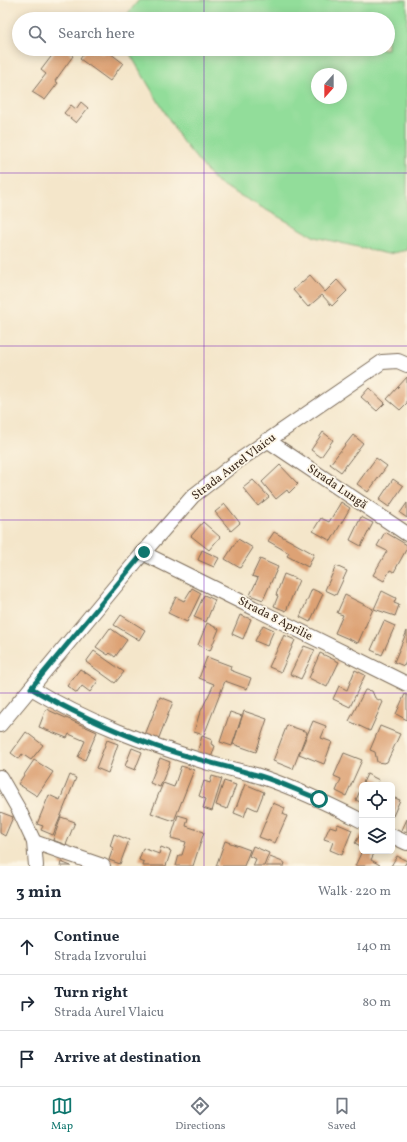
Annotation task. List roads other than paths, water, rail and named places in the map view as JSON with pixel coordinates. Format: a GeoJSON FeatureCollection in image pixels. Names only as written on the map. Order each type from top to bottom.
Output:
{"type":"FeatureCollection","features":[{"type":"Feature","properties":{"kind":"street","name":"Strada Aurel Vlaicu"},"geometry":{"type":"LineString","coordinates":[[0,725],[144,552],[193,496],[267,440],[382,362],[398,361],[407,365]]}},
{"type":"Feature","properties":{"kind":"street","name":"Strada Lungă"},"geometry":{"type":"LineString","coordinates":[[267,440],[407,534]]}},
{"type":"Feature","properties":{"kind":"street","name":"Strada 8 Aprilie"},"geometry":{"type":"LineString","coordinates":[[144,552],[407,684]]}},
{"type":"Feature","properties":{"kind":"street"},"geometry":{"type":"LineString","coordinates":[[31,688],[60,706],[98,723],[163,748],[212,764],[261,776],[319,799],[359,819]]}},
{"type":"Feature","properties":{"kind":"street"},"geometry":{"type":"LineString","coordinates":[[0,778],[19,810],[34,842],[36,866]]}},
{"type":"Feature","properties":{"kind":"street"},"geometry":{"type":"LineString","coordinates":[[395,837],[407,843]]}},
{"type":"Feature","properties":{"kind":"street"},"geometry":{"type":"LineString","coordinates":[[34,842],[102,866]]}}]}
